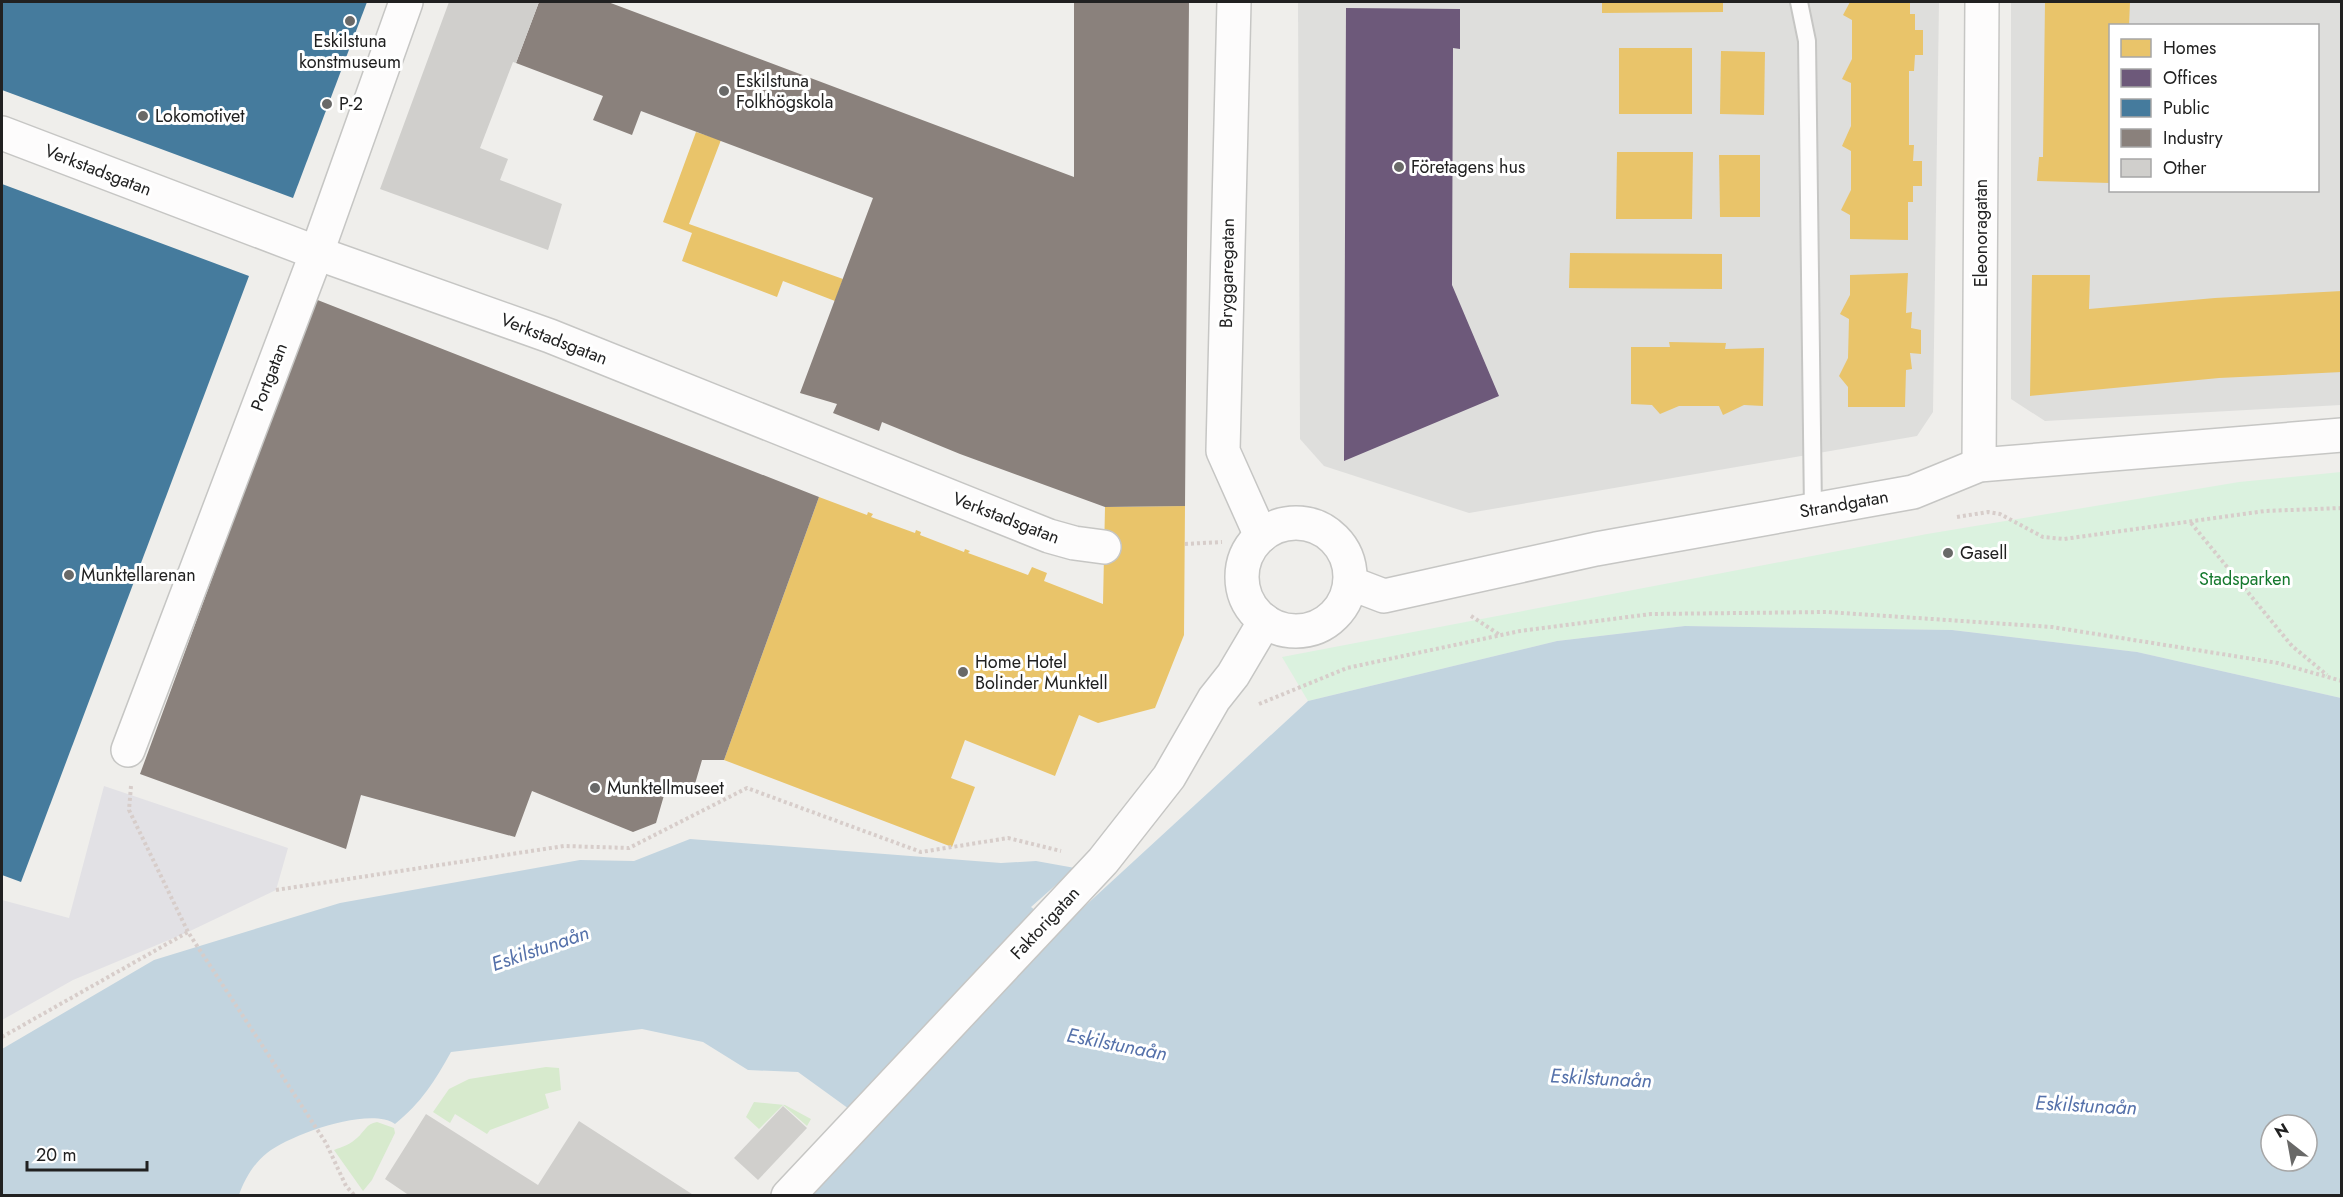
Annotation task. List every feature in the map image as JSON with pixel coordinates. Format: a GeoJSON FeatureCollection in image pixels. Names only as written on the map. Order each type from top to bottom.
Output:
{"type":"FeatureCollection","features":[{"type":"Feature","properties":{"kind":"street","name":"Portgatan"},"geometry":{"type":"LineString","coordinates":[[128,750],[317,252],[406,2]]}},
{"type":"Feature","properties":{"kind":"street","name":"Bryggaregatan"},"geometry":{"type":"LineString","coordinates":[[1234,2],[1223,451],[1261,536]]}},
{"type":"Feature","properties":{"kind":"street","name":"Eleonoragatan"},"geometry":{"type":"LineString","coordinates":[[1979,465],[1982,2]]}},
{"type":"Feature","properties":{"kind":"street","name":"Verkstadsgatan"},"geometry":{"type":"LineString","coordinates":[[2,133],[317,252],[550,336],[1049,536],[1074,543],[1104,547]]}},
{"type":"Feature","properties":{"kind":"street","name":"Strandgatan"},"geometry":{"type":"LineString","coordinates":[[1350,583],[1384,596],[1596,549],[1913,492],[1979,465],[2342,435]]}},
{"type":"Feature","properties":{"kind":"street"},"geometry":{"type":"LineString","coordinates":[[1286,523],[1303,523],[1319,527],[1333,537],[1344,550],[1349,566],[1350,583],[1345,600],[1335,614],[1321,625],[1304,630],[1287,630],[1265,621],[1247,603],[1242,587],[1242,571],[1246,554],[1261,536],[1270,529],[1286,523]]}},
{"type":"Feature","properties":{"kind":"street","name":"Faktorigatan"},"geometry":{"type":"LineString","coordinates":[[788,1196],[1103,861],[1169,777],[1214,699],[1233,675],[1265,621]]}},
{"type":"Feature","properties":{"kind":"lane"},"geometry":{"type":"LineString","coordinates":[[1799,2],[1807,41],[1813,510]]}},
{"type":"Feature","properties":{"kind":"path"},"geometry":{"type":"LineString","coordinates":[[2333,678],[2311,664],[2292,646],[2191,523],[2265,511],[2342,508]]}},
{"type":"Feature","properties":{"kind":"path"},"geometry":{"type":"LineString","coordinates":[[1214,699],[1260,704],[1347,668],[1500,635],[1651,614],[1827,612],[2052,627],[2278,663],[2342,681]]}},
{"type":"Feature","properties":{"kind":"path"},"geometry":{"type":"LineString","coordinates":[[1467,614],[1500,635]]}},
{"type":"Feature","properties":{"kind":"path"},"geometry":{"type":"LineString","coordinates":[[128,750],[133,767],[129,810],[188,932],[326,1143],[346,1186],[355,1196]]}},
{"type":"Feature","properties":{"kind":"path"},"geometry":{"type":"LineString","coordinates":[[276,890],[564,846],[629,848],[747,788],[921,852],[1008,838],[1103,861]]}},
{"type":"Feature","properties":{"kind":"path"},"geometry":{"type":"LineString","coordinates":[[2,1037],[188,932]]}},
{"type":"Feature","properties":{"kind":"shaded area"},"geometry":{"type":"Polygon","coordinates":[[[1298,2],[1939,2],[1933,412],[1917,436],[1469,513],[1324,466],[1300,439],[1298,2]]]}},
{"type":"Feature","properties":{"kind":"shaded area"},"geometry":{"type":"Polygon","coordinates":[[[2011,2],[2341,2],[2341,405],[2045,421],[2011,399],[2011,2]]]}},
{"type":"Feature","properties":{"kind":"shaded area"},"geometry":{"type":"Polygon","coordinates":[[[104,786],[288,848],[276,890],[188,932],[73,980],[2,1020],[2,900],[69,918],[104,786]]]}},
{"type":"Feature","properties":{"kind":"green space","name":"Stadsparken"},"geometry":{"type":"Polygon","coordinates":[[[2341,472],[2341,698],[2137,652],[1952,630],[1685,626],[1557,641],[1308,701],[1282,657],[1927,534],[2239,482],[2341,472]]]}},
{"type":"Feature","properties":{"kind":"green space"},"geometry":{"type":"Polygon","coordinates":[[[546,1067],[559,1068],[561,1090],[545,1094],[549,1108],[490,1130],[487,1134],[455,1114],[450,1123],[433,1112],[449,1089],[469,1079],[546,1067]]]}},
{"type":"Feature","properties":{"kind":"green space"},"geometry":{"type":"Polygon","coordinates":[[[754,1102],[785,1105],[811,1119],[807,1126],[783,1105],[759,1129],[746,1117],[754,1102]]]}},
{"type":"Feature","properties":{"kind":"green space"},"geometry":{"type":"Polygon","coordinates":[[[377,1122],[394,1128],[395,1133],[372,1180],[363,1191],[334,1150],[352,1142],[368,1126],[377,1122]]]}},
{"type":"Feature","properties":{"kind":"water","name":"Eskilstunaån"},"geometry":{"type":"Polygon","coordinates":[[[1685,626],[1952,630],[2137,652],[2341,698],[2341,1195],[808,1195],[874,1127],[798,1072],[748,1070],[703,1042],[642,1029],[451,1052],[427,1091],[395,1124],[383,1119],[367,1118],[330,1125],[293,1138],[267,1153],[258,1162],[239,1195],[2,1195],[2,1049],[154,960],[340,903],[580,860],[634,861],[690,839],[1001,863],[1036,861],[1075,868],[1031,907],[1060,929],[1308,701],[1557,641],[1685,626]]]}},
{"type":"Feature","properties":{"kind":"building: Homes"},"geometry":{"type":"Polygon","coordinates":[[[1602,2],[1723,2],[1723,12],[1602,13],[1602,2]]]}},
{"type":"Feature","properties":{"kind":"building: Homes"},"geometry":{"type":"Polygon","coordinates":[[[1850,2],[1910,2],[1910,14],[1915,14],[1915,30],[1923,30],[1923,55],[1915,55],[1914,71],[1909,71],[1909,145],[1914,145],[1913,161],[1922,161],[1922,186],[1913,186],[1913,202],[1908,202],[1908,240],[1850,239],[1850,215],[1841,210],[1851,190],[1851,151],[1842,146],[1851,126],[1851,83],[1842,79],[1852,59],[1852,20],[1843,15],[1850,2]]]}},
{"type":"Feature","properties":{"kind":"building: Homes"},"geometry":{"type":"Polygon","coordinates":[[[2045,2],[2130,2],[2129,24],[2109,24],[2109,183],[2037,181],[2039,157],[2043,157],[2045,2]]]}},
{"type":"Feature","properties":{"kind":"building: Homes"},"geometry":{"type":"Polygon","coordinates":[[[1619,48],[1692,48],[1692,114],[1619,114],[1619,48]]]}},
{"type":"Feature","properties":{"kind":"building: Homes"},"geometry":{"type":"Polygon","coordinates":[[[1721,51],[1765,52],[1764,115],[1720,114],[1721,51]]]}},
{"type":"Feature","properties":{"kind":"building: Homes"},"geometry":{"type":"Polygon","coordinates":[[[696,132],[721,140],[689,224],[843,279],[835,301],[783,281],[777,297],[682,261],[692,233],[663,222],[696,132]]]}},
{"type":"Feature","properties":{"kind":"building: Homes"},"geometry":{"type":"Polygon","coordinates":[[[1617,152],[1693,152],[1692,219],[1616,219],[1617,152]]]}},
{"type":"Feature","properties":{"kind":"building: Homes"},"geometry":{"type":"Polygon","coordinates":[[[1719,155],[1760,155],[1760,217],[1720,217],[1719,155]]]}},
{"type":"Feature","properties":{"kind":"building: Homes"},"geometry":{"type":"Polygon","coordinates":[[[1570,253],[1722,254],[1722,289],[1569,288],[1570,253]]]}},
{"type":"Feature","properties":{"kind":"building: Homes"},"geometry":{"type":"Polygon","coordinates":[[[1908,273],[1906,313],[1912,312],[1911,328],[1921,330],[1921,354],[1910,353],[1912,369],[1906,370],[1905,407],[1848,407],[1848,387],[1839,376],[1848,358],[1849,319],[1840,314],[1850,295],[1850,275],[1908,273]]]}},
{"type":"Feature","properties":{"kind":"building: Homes"},"geometry":{"type":"Polygon","coordinates":[[[2032,275],[2090,275],[2089,309],[2215,298],[2342,291],[2342,372],[2219,378],[2030,396],[2032,275]]]}},
{"type":"Feature","properties":{"kind":"building: Homes"},"geometry":{"type":"Polygon","coordinates":[[[1669,342],[1726,343],[1725,349],[1764,348],[1763,406],[1744,405],[1723,415],[1719,406],[1679,406],[1660,414],[1652,405],[1631,404],[1631,347],[1670,347],[1669,342]]]}},
{"type":"Feature","properties":{"kind":"building: Homes","name":"Home Hotel Bolinder Munktell"},"geometry":{"type":"Polygon","coordinates":[[[819,497],[867,515],[868,512],[873,514],[871,517],[915,533],[916,530],[921,532],[920,535],[964,552],[965,549],[970,551],[968,553],[1028,575],[1032,567],[1047,573],[1044,581],[1103,604],[1105,507],[1185,506],[1184,635],[1155,708],[1098,723],[1079,715],[1055,776],[965,740],[951,778],[975,787],[952,847],[724,760],[819,497]]]}},
{"type":"Feature","properties":{"kind":"building: Offices","name":"Företagens hus"},"geometry":{"type":"Polygon","coordinates":[[[1346,8],[1460,9],[1460,49],[1453,48],[1452,285],[1499,396],[1344,461],[1346,8]]]}},
{"type":"Feature","properties":{"kind":"building: Public"},"geometry":{"type":"Polygon","coordinates":[[[2,2],[367,2],[293,198],[2,90],[2,2]]]}},
{"type":"Feature","properties":{"kind":"building: Public","name":"Munktellarenan"},"geometry":{"type":"Polygon","coordinates":[[[2,184],[249,276],[21,882],[2,875],[2,184]]]}},
{"type":"Feature","properties":{"kind":"building: Industry"},"geometry":{"type":"Polygon","coordinates":[[[539,2],[608,2],[1074,177],[1074,2],[1189,2],[1185,506],[1105,507],[960,454],[882,422],[879,431],[833,413],[837,404],[800,393],[873,198],[641,111],[632,135],[593,120],[603,96],[516,63],[539,2]]]}},
{"type":"Feature","properties":{"kind":"building: Industry"},"geometry":{"type":"Polygon","coordinates":[[[315,299],[819,497],[724,760],[702,760],[692,794],[667,785],[656,823],[633,832],[532,791],[515,837],[361,795],[346,849],[140,774],[315,299]]]}},
{"type":"Feature","properties":{"kind":"building: Other"},"geometry":{"type":"Polygon","coordinates":[[[449,2],[539,2],[480,148],[508,159],[500,180],[562,204],[548,250],[380,189],[449,2]]]}},
{"type":"Feature","properties":{"kind":"building: Other"},"geometry":{"type":"Polygon","coordinates":[[[783,1106],[807,1128],[758,1180],[734,1158],[783,1106]]]}},
{"type":"Feature","properties":{"kind":"building: Other"},"geometry":{"type":"Polygon","coordinates":[[[426,1114],[538,1185],[579,1121],[695,1196],[410,1196],[385,1179],[426,1114]]]}},
{"type":"Feature","properties":{"kind":"place","name":"Eskilstuna konstmuseum"},"geometry":{"type":"Point","coordinates":[350,21]}},
{"type":"Feature","properties":{"kind":"place","name":"Eskilstuna Folkhögskola"},"geometry":{"type":"Point","coordinates":[724,91]}},
{"type":"Feature","properties":{"kind":"place","name":"P-2"},"geometry":{"type":"Point","coordinates":[327,104]}},
{"type":"Feature","properties":{"kind":"place","name":"Lokomotivet"},"geometry":{"type":"Point","coordinates":[143,116]}},
{"type":"Feature","properties":{"kind":"place","name":"Företagens hus"},"geometry":{"type":"Point","coordinates":[1399,167]}},
{"type":"Feature","properties":{"kind":"place","name":"Gasell"},"geometry":{"type":"Point","coordinates":[1948,553]}},
{"type":"Feature","properties":{"kind":"place","name":"Munktellarenan"},"geometry":{"type":"Point","coordinates":[69,575]}},
{"type":"Feature","properties":{"kind":"place","name":"Home Hotel Bolinder Munktell"},"geometry":{"type":"Point","coordinates":[963,672]}},
{"type":"Feature","properties":{"kind":"place","name":"Munktellmuseet"},"geometry":{"type":"Point","coordinates":[595,788]}}]}
